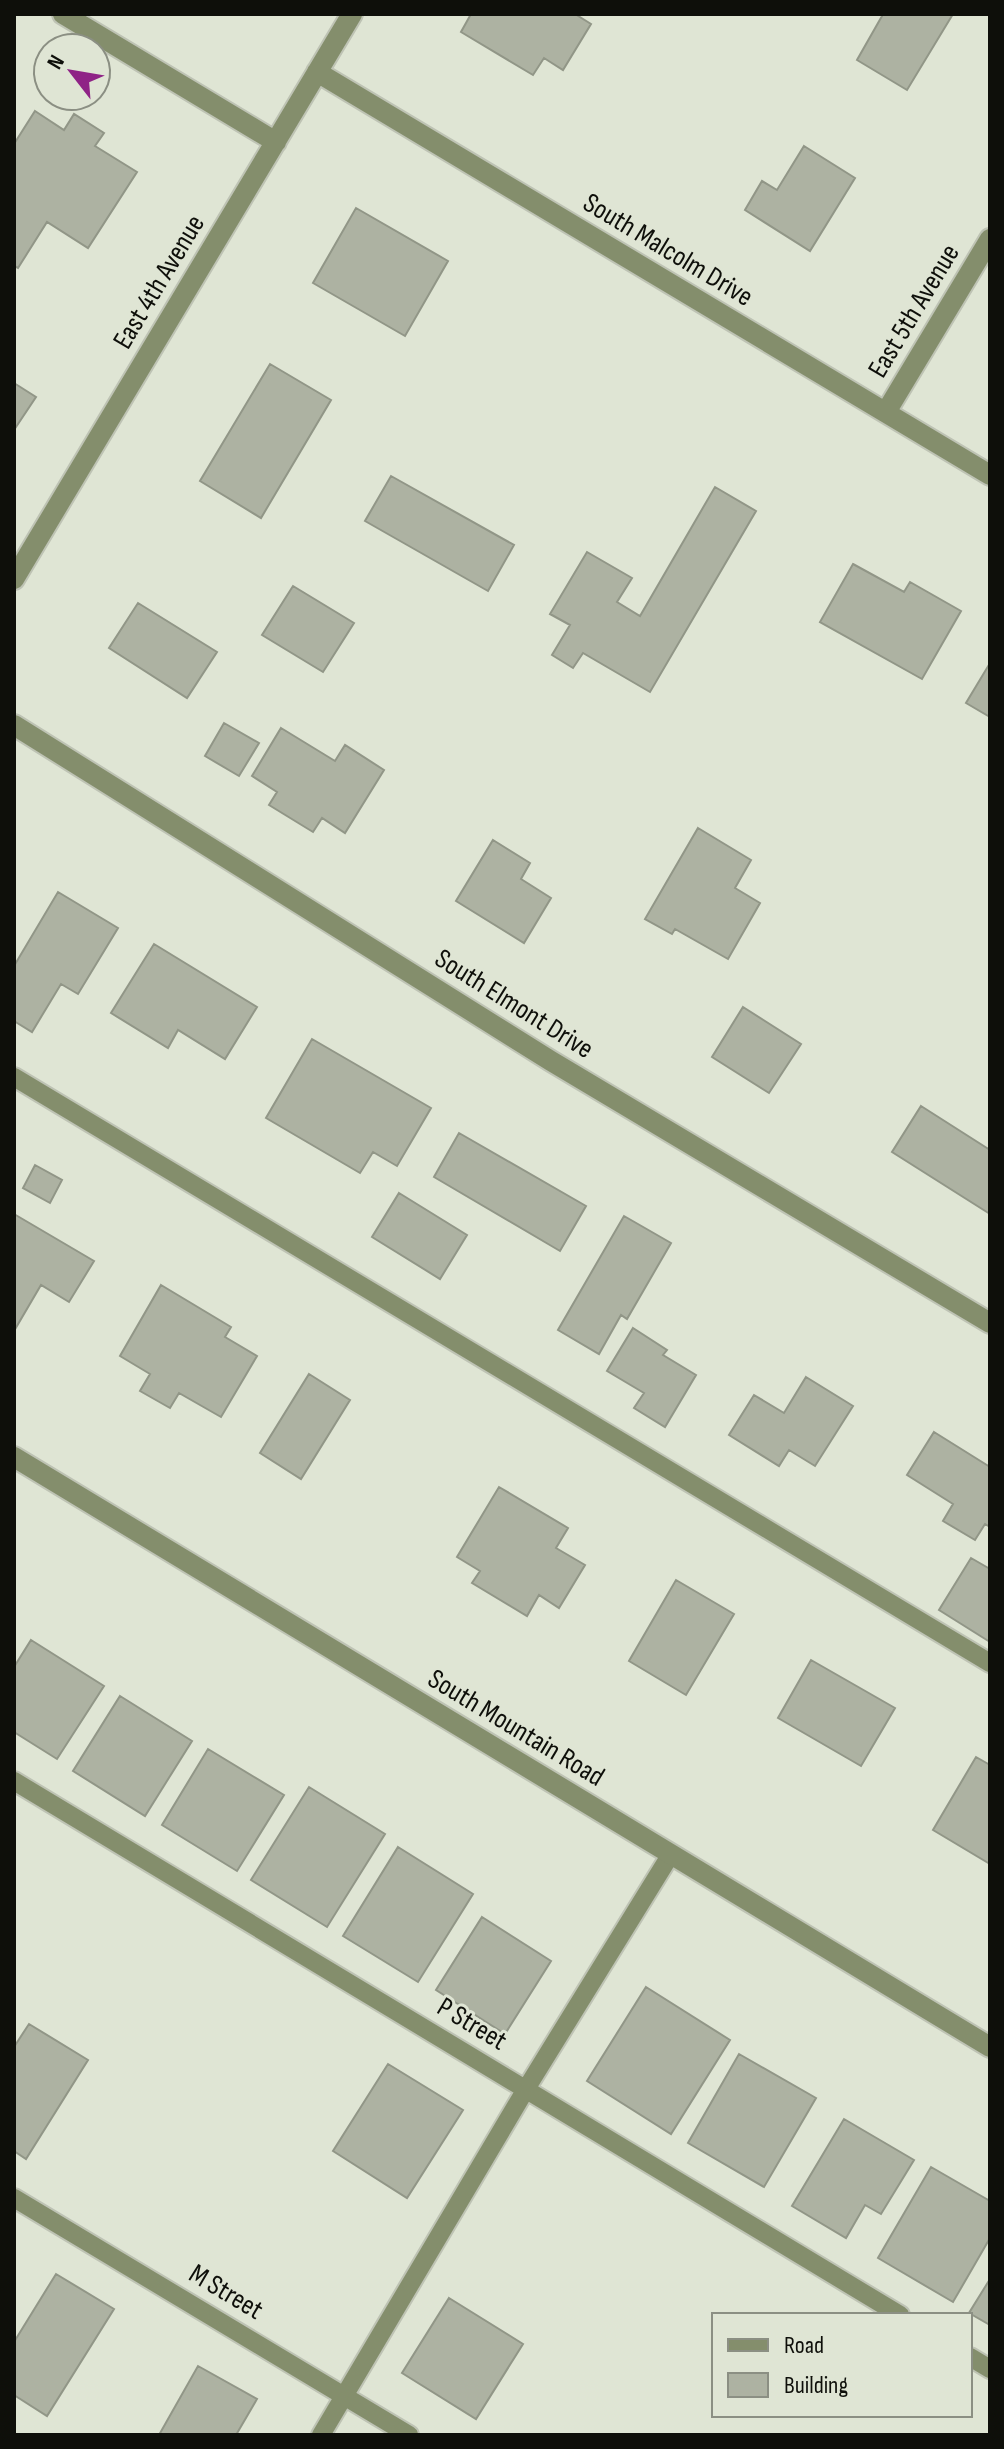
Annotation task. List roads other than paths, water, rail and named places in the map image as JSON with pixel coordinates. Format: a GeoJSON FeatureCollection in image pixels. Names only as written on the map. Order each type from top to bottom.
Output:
{"type":"FeatureCollection","features":[{"type":"Feature","properties":{"kind":"street"},"geometry":{"type":"LineString","coordinates":[[63,14],[276,142]]}},
{"type":"Feature","properties":{"kind":"street","name":"East 4th Avenue"},"geometry":{"type":"LineString","coordinates":[[14,579],[352,14]]}},
{"type":"Feature","properties":{"kind":"street","name":"South Malcolm Drive"},"geometry":{"type":"LineString","coordinates":[[317,72],[990,475]]}},
{"type":"Feature","properties":{"kind":"street","name":"East 5th Avenue"},"geometry":{"type":"LineString","coordinates":[[886,412],[990,239]]}},
{"type":"Feature","properties":{"kind":"street","name":"South Elmont Drive"},"geometry":{"type":"LineString","coordinates":[[14,725],[551,1061],[988,1318]]}},
{"type":"Feature","properties":{"kind":"street","name":"South Mountain Road"},"geometry":{"type":"LineString","coordinates":[[14,1457],[990,2047]]}},
{"type":"Feature","properties":{"kind":"lane"},"geometry":{"type":"LineString","coordinates":[[14,1077],[990,1663]]}},
{"type":"Feature","properties":{"kind":"lane","name":"P Street"},"geometry":{"type":"LineString","coordinates":[[14,1781],[897,2313]]}},
{"type":"Feature","properties":{"kind":"lane"},"geometry":{"type":"LineString","coordinates":[[321,2435],[526,2089],[671,1854]]}},
{"type":"Feature","properties":{"kind":"lane","name":"M Street"},"geometry":{"type":"LineString","coordinates":[[14,2198],[409,2435]]}},
{"type":"Feature","properties":{"kind":"lane"},"geometry":{"type":"LineString","coordinates":[[972,2358],[990,2369]]}}]}
